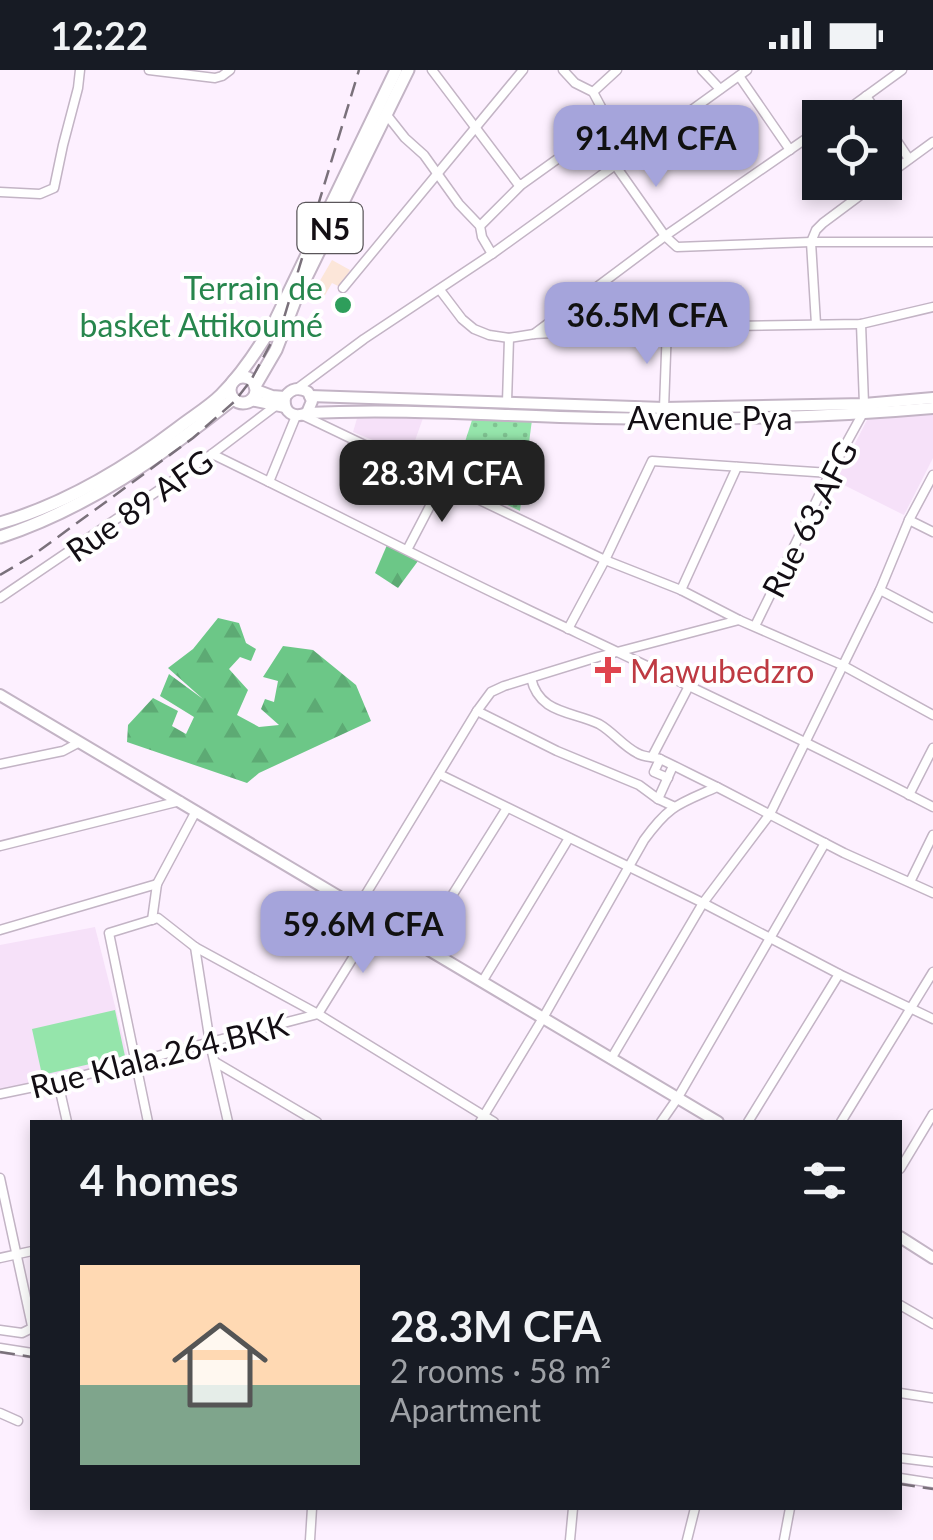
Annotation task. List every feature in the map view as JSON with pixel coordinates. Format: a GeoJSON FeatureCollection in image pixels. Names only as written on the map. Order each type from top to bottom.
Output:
{"type":"FeatureCollection","features":[{"type":"Feature","properties":{"kind":"highway","name":"N5"},"geometry":{"type":"LineString","coordinates":[[0,523],[29,515],[97,483],[161,441],[220,396],[234,380],[276,319],[396,70]]}},
{"type":"Feature","properties":{"kind":"highway","name":"N5"},"geometry":{"type":"LineString","coordinates":[[254,392],[276,350],[302,284],[408,70]]}},
{"type":"Feature","properties":{"kind":"highway"},"geometry":{"type":"LineString","coordinates":[[234,380],[251,380],[254,392],[243,403],[233,399],[230,389],[234,380]]}},
{"type":"Feature","properties":{"kind":"highway"},"geometry":{"type":"LineString","coordinates":[[0,537],[28,528],[94,495],[170,447],[233,399]]}},
{"type":"Feature","properties":{"kind":"main road"},"geometry":{"type":"LineString","coordinates":[[254,392],[282,404],[289,412],[302,415],[311,406],[306,389],[292,390],[282,404]]}},
{"type":"Feature","properties":{"kind":"main road","name":"Avenue Pya"},"geometry":{"type":"LineString","coordinates":[[306,389],[664,408],[933,408]]}},
{"type":"Feature","properties":{"kind":"main road","name":"Avenue Pya"},"geometry":{"type":"LineString","coordinates":[[302,415],[418,411],[721,419],[864,409],[933,398]]}},
{"type":"Feature","properties":{"kind":"main road"},"geometry":{"type":"LineString","coordinates":[[0,696],[714,1120]]}},
{"type":"Feature","properties":{"kind":"main road"},"geometry":{"type":"LineString","coordinates":[[902,1238],[933,1258]]}},
{"type":"Feature","properties":{"kind":"street"},"geometry":{"type":"LineString","coordinates":[[0,192],[40,194],[54,188],[80,70]]}},
{"type":"Feature","properties":{"kind":"street"},"geometry":{"type":"LineString","coordinates":[[149,70],[215,78],[230,70]]}},
{"type":"Feature","properties":{"kind":"street"},"geometry":{"type":"LineString","coordinates":[[432,70],[521,184]]}},
{"type":"Feature","properties":{"kind":"street"},"geometry":{"type":"LineString","coordinates":[[343,288],[523,70]]}},
{"type":"Feature","properties":{"kind":"street"},"geometry":{"type":"LineString","coordinates":[[563,70],[576,83],[594,92],[609,122],[635,151]]}},
{"type":"Feature","properties":{"kind":"street"},"geometry":{"type":"LineString","coordinates":[[594,92],[617,70]]}},
{"type":"Feature","properties":{"kind":"street"},"geometry":{"type":"LineString","coordinates":[[702,70],[720,89]]}},
{"type":"Feature","properties":{"kind":"street"},"geometry":{"type":"LineString","coordinates":[[861,100],[902,70]]}},
{"type":"Feature","properties":{"kind":"street"},"geometry":{"type":"LineString","coordinates":[[306,389],[364,338],[492,254],[743,73],[790,150]]}},
{"type":"Feature","properties":{"kind":"street"},"geometry":{"type":"LineString","coordinates":[[866,96],[869,100]]}},
{"type":"Feature","properties":{"kind":"street"},"geometry":{"type":"LineString","coordinates":[[386,114],[480,226],[492,254]]}},
{"type":"Feature","properties":{"kind":"street"},"geometry":{"type":"LineString","coordinates":[[480,226],[521,184],[609,122]]}},
{"type":"Feature","properties":{"kind":"street"},"geometry":{"type":"LineString","coordinates":[[534,334],[676,228],[802,141]]}},
{"type":"Feature","properties":{"kind":"street"},"geometry":{"type":"LineString","coordinates":[[902,164],[933,142]]}},
{"type":"Feature","properties":{"kind":"street"},"geometry":{"type":"LineString","coordinates":[[902,148],[909,159]]}},
{"type":"Feature","properties":{"kind":"street"},"geometry":{"type":"LineString","coordinates":[[615,166],[672,245],[684,248],[811,242],[933,244]]}},
{"type":"Feature","properties":{"kind":"street"},"geometry":{"type":"LineString","coordinates":[[816,324],[811,242],[816,230],[854,200]]}},
{"type":"Feature","properties":{"kind":"street"},"geometry":{"type":"LineString","coordinates":[[676,228],[684,238],[684,248]]}},
{"type":"Feature","properties":{"kind":"street"},"geometry":{"type":"LineString","coordinates":[[440,290],[474,330],[508,338],[667,327],[860,324],[933,307]]}},
{"type":"Feature","properties":{"kind":"street","name":"Rue 63.AFG"},"geometry":{"type":"LineString","coordinates":[[755,626],[864,409],[860,324]]}},
{"type":"Feature","properties":{"kind":"street"},"geometry":{"type":"LineString","coordinates":[[664,408],[667,327]]}},
{"type":"Feature","properties":{"kind":"street"},"geometry":{"type":"LineString","coordinates":[[507,402],[508,338]]}},
{"type":"Feature","properties":{"kind":"street","name":"Rue 89 AFG"},"geometry":{"type":"LineString","coordinates":[[0,598],[282,404]]}},
{"type":"Feature","properties":{"kind":"street"},"geometry":{"type":"LineString","coordinates":[[270,482],[302,415],[605,560],[681,590],[842,665],[933,715]]}},
{"type":"Feature","properties":{"kind":"street"},"geometry":{"type":"LineString","coordinates":[[212,454],[933,808]]}},
{"type":"Feature","properties":{"kind":"street"},"geometry":{"type":"LineString","coordinates":[[568,628],[652,461],[830,473]]}},
{"type":"Feature","properties":{"kind":"street"},"geometry":{"type":"LineString","coordinates":[[681,590],[737,467]]}},
{"type":"Feature","properties":{"kind":"street"},"geometry":{"type":"LineString","coordinates":[[611,1059],[702,903],[770,814],[933,475]]}},
{"type":"Feature","properties":{"kind":"street"},"geometry":{"type":"LineString","coordinates":[[407,550],[443,481]]}},
{"type":"Feature","properties":{"kind":"street"},"geometry":{"type":"LineString","coordinates":[[909,520],[932,531]]}},
{"type":"Feature","properties":{"kind":"street"},"geometry":{"type":"LineString","coordinates":[[880,590],[933,618]]}},
{"type":"Feature","properties":{"kind":"street"},"geometry":{"type":"LineString","coordinates":[[358,907],[491,692],[739,620]]}},
{"type":"Feature","properties":{"kind":"street"},"geometry":{"type":"LineString","coordinates":[[531,678],[537,696],[544,702],[600,725],[643,757],[656,758],[718,787],[933,893]]}},
{"type":"Feature","properties":{"kind":"street"},"geometry":{"type":"LineString","coordinates":[[668,778],[654,772],[656,758],[689,686]]}},
{"type":"Feature","properties":{"kind":"street"},"geometry":{"type":"LineString","coordinates":[[477,710],[557,751],[639,786],[673,806]]}},
{"type":"Feature","properties":{"kind":"street"},"geometry":{"type":"LineString","coordinates":[[0,764],[63,751],[78,743]]}},
{"type":"Feature","properties":{"kind":"street"},"geometry":{"type":"LineString","coordinates":[[909,795],[933,748]]}},
{"type":"Feature","properties":{"kind":"street"},"geometry":{"type":"LineString","coordinates":[[658,800],[673,766]]}},
{"type":"Feature","properties":{"kind":"street"},"geometry":{"type":"LineString","coordinates":[[439,774],[933,1019]]}},
{"type":"Feature","properties":{"kind":"street"},"geometry":{"type":"LineString","coordinates":[[148,1120],[108,933],[158,918],[195,947],[318,1014],[482,1119],[628,867],[662,816],[673,806],[718,787]]}},
{"type":"Feature","properties":{"kind":"street"},"geometry":{"type":"LineString","coordinates":[[0,846],[180,801]]}},
{"type":"Feature","properties":{"kind":"street"},"geometry":{"type":"LineString","coordinates":[[422,945],[507,808]]}},
{"type":"Feature","properties":{"kind":"street"},"geometry":{"type":"LineString","coordinates":[[152,920],[157,884],[196,811]]}},
{"type":"Feature","properties":{"kind":"street"},"geometry":{"type":"LineString","coordinates":[[910,882],[933,836]]}},
{"type":"Feature","properties":{"kind":"street"},"geometry":{"type":"LineString","coordinates":[[482,982],[568,838]]}},
{"type":"Feature","properties":{"kind":"street"},"geometry":{"type":"LineString","coordinates":[[662,1120],[825,843]]}},
{"type":"Feature","properties":{"kind":"street"},"geometry":{"type":"LineString","coordinates":[[0,930],[157,884]]}},
{"type":"Feature","properties":{"kind":"street"},"geometry":{"type":"LineString","coordinates":[[318,1014],[377,919]]}},
{"type":"Feature","properties":{"kind":"street"},"geometry":{"type":"LineString","coordinates":[[195,947],[210,1043],[228,1120]]}},
{"type":"Feature","properties":{"kind":"street"},"geometry":{"type":"LineString","coordinates":[[843,1120],[933,972]]}},
{"type":"Feature","properties":{"kind":"street"},"geometry":{"type":"LineString","coordinates":[[749,1120],[839,974]]}},
{"type":"Feature","properties":{"kind":"street","name":"Rue Klala.264.BKK"},"geometry":{"type":"LineString","coordinates":[[0,1094],[318,1014]]}},
{"type":"Feature","properties":{"kind":"street"},"geometry":{"type":"LineString","coordinates":[[215,1062],[314,1120]]}},
{"type":"Feature","properties":{"kind":"street"},"geometry":{"type":"LineString","coordinates":[[58,1082],[67,1120]]}},
{"type":"Feature","properties":{"kind":"street"},"geometry":{"type":"LineString","coordinates":[[902,1167],[933,1114]]}},
{"type":"Feature","properties":{"kind":"street"},"geometry":{"type":"LineString","coordinates":[[0,1178],[30,1318]]}},
{"type":"Feature","properties":{"kind":"street"},"geometry":{"type":"LineString","coordinates":[[0,1258],[30,1252]]}},
{"type":"Feature","properties":{"kind":"street"},"geometry":{"type":"LineString","coordinates":[[902,1306],[933,1324]]}},
{"type":"Feature","properties":{"kind":"street"},"geometry":{"type":"LineString","coordinates":[[0,1330],[22,1333],[30,1328]]}},
{"type":"Feature","properties":{"kind":"street"},"geometry":{"type":"LineString","coordinates":[[0,1348],[30,1353]]}},
{"type":"Feature","properties":{"kind":"street"},"geometry":{"type":"LineString","coordinates":[[902,1392],[933,1398]]}},
{"type":"Feature","properties":{"kind":"street"},"geometry":{"type":"LineString","coordinates":[[0,1413],[18,1421]]}},
{"type":"Feature","properties":{"kind":"street"},"geometry":{"type":"LineString","coordinates":[[902,1458],[933,1462]]}},
{"type":"Feature","properties":{"kind":"street"},"geometry":{"type":"LineString","coordinates":[[902,1478],[933,1483]]}},
{"type":"Feature","properties":{"kind":"street"},"geometry":{"type":"LineString","coordinates":[[310,1540],[312,1510]]}},
{"type":"Feature","properties":{"kind":"street"},"geometry":{"type":"LineString","coordinates":[[570,1540],[574,1510]]}},
{"type":"Feature","properties":{"kind":"street"},"geometry":{"type":"LineString","coordinates":[[687,1540],[694,1510]]}},
{"type":"Feature","properties":{"kind":"street"},"geometry":{"type":"LineString","coordinates":[[784,1540],[790,1510]]}},
{"type":"Feature","properties":{"kind":"shaded area"},"geometry":{"type":"Polygon","coordinates":[[[332,260],[350,270],[340,287],[332,283],[321,302],[311,296],[332,260]]]}},
{"type":"Feature","properties":{"kind":"shaded area"},"geometry":{"type":"Polygon","coordinates":[[[933,413],[933,458],[904,515],[836,481],[868,418],[933,413]]]}},
{"type":"Feature","properties":{"kind":"shaded area"},"geometry":{"type":"Polygon","coordinates":[[[358,415],[423,418],[410,455],[353,432],[358,415]]]}},
{"type":"Feature","properties":{"kind":"shaded area"},"geometry":{"type":"Polygon","coordinates":[[[95,927],[129,1061],[0,1091],[0,945],[95,927]]]}},
{"type":"Feature","properties":{"kind":"green space"},"geometry":{"type":"Polygon","coordinates":[[[473,417],[532,420],[520,511],[453,479],[473,417]]]}},
{"type":"Feature","properties":{"kind":"green space"},"geometry":{"type":"Polygon","coordinates":[[[387,545],[418,561],[398,588],[375,573],[387,545]]]}},
{"type":"Feature","properties":{"kind":"green space"},"geometry":{"type":"Polygon","coordinates":[[[218,618],[239,623],[246,643],[256,649],[251,661],[240,657],[229,669],[248,690],[237,715],[259,727],[279,725],[261,709],[265,699],[274,702],[278,681],[263,677],[283,646],[313,650],[356,685],[371,721],[259,773],[247,783],[127,742],[128,725],[153,698],[178,711],[172,726],[186,734],[194,717],[160,696],[169,674],[203,699],[168,668],[193,649],[218,618]]]}},
{"type":"Feature","properties":{"kind":"green space"},"geometry":{"type":"Polygon","coordinates":[[[115,1010],[125,1056],[42,1075],[32,1029],[115,1010]]]}},
{"type":"Feature","properties":{"kind":"railway"},"geometry":{"type":"LineString","coordinates":[[0,575],[32,556],[193,438],[235,401],[251,380],[283,321],[359,70]]}},
{"type":"Feature","properties":{"kind":"railway"},"geometry":{"type":"LineString","coordinates":[[0,1352],[30,1357]]}},
{"type":"Feature","properties":{"kind":"railway"},"geometry":{"type":"LineString","coordinates":[[902,1484],[933,1489]]}},
{"type":"Feature","properties":{"kind":"place","name":"Terrain de basket Attikoumé"},"geometry":{"type":"Point","coordinates":[343,305]}},
{"type":"Feature","properties":{"kind":"place","name":"Mawubedzro"},"geometry":{"type":"Point","coordinates":[608,670]}}]}
